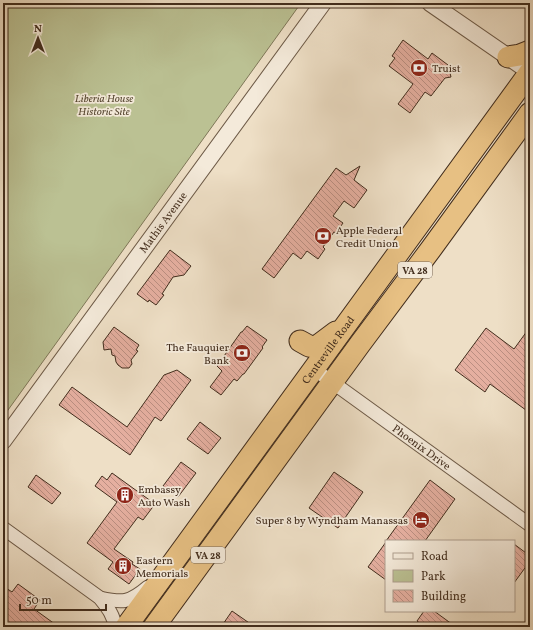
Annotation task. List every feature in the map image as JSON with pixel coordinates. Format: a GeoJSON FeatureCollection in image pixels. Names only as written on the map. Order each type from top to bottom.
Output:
{"type":"FeatureCollection","features":[{"type":"Feature","properties":{"kind":"highway"},"geometry":{"type":"LineString","coordinates":[[508,57],[520,55],[530,51]]}},
{"type":"Feature","properties":{"kind":"highway","name":"Centreville Road"},"geometry":{"type":"LineString","coordinates":[[126,627],[530,72]]}},
{"type":"Feature","properties":{"kind":"highway","name":"Centreville Road"},"geometry":{"type":"LineString","coordinates":[[154,627],[530,113]]}},
{"type":"Feature","properties":{"kind":"highway"},"geometry":{"type":"LineString","coordinates":[[300,341],[309,346],[316,347],[348,323]]}},
{"type":"Feature","properties":{"kind":"street","name":"Mathis Avenue"},"geometry":{"type":"LineString","coordinates":[[3,441],[323,3]]}},
{"type":"Feature","properties":{"kind":"street"},"geometry":{"type":"LineString","coordinates":[[430,3],[530,72]]}},
{"type":"Feature","properties":{"kind":"street","name":"Phoenix Drive"},"geometry":{"type":"LineString","coordinates":[[314,369],[530,525]]}},
{"type":"Feature","properties":{"kind":"street"},"geometry":{"type":"LineString","coordinates":[[3,528],[100,598],[111,613],[115,627]]}},
{"type":"Feature","properties":{"kind":"street"},"geometry":{"type":"LineString","coordinates":[[100,598],[114,601],[129,600],[136,597],[164,574]]}},
{"type":"Feature","properties":{"kind":"green space","name":"Liberia House Historic Site"},"geometry":{"type":"Polygon","coordinates":[[[3,3],[301,3],[3,417],[3,3]]]}},
{"type":"Feature","properties":{"kind":"building","name":"Truist"},"geometry":{"type":"Polygon","coordinates":[[[403,40],[428,59],[432,53],[448,65],[451,77],[445,78],[431,96],[425,92],[410,113],[398,104],[413,84],[389,66],[395,58],[392,56],[403,40]]]}},
{"type":"Feature","properties":{"kind":"building"},"geometry":{"type":"Polygon","coordinates":[[[360,166],[354,180],[367,190],[354,208],[344,201],[333,216],[343,223],[323,247],[325,249],[318,259],[307,251],[301,259],[293,253],[274,278],[262,269],[336,168],[346,175],[360,166]]]}},
{"type":"Feature","properties":{"kind":"building"},"geometry":{"type":"Polygon","coordinates":[[[170,250],[191,266],[184,275],[173,277],[162,294],[164,295],[156,305],[149,300],[148,302],[137,294],[170,250]]]}},
{"type":"Feature","properties":{"kind":"building","name":"The Fauquier Bank"},"geometry":{"type":"Polygon","coordinates":[[[247,326],[267,340],[244,374],[237,381],[234,379],[221,395],[210,387],[222,371],[217,366],[247,326]]]}},
{"type":"Feature","properties":{"kind":"building"},"geometry":{"type":"Polygon","coordinates":[[[114,327],[139,345],[136,350],[138,351],[131,360],[132,364],[129,368],[122,368],[118,365],[115,356],[112,355],[111,349],[104,350],[103,342],[114,327]]]}},
{"type":"Feature","properties":{"kind":"building"},"geometry":{"type":"Polygon","coordinates":[[[530,327],[530,413],[490,384],[485,392],[455,370],[486,328],[514,349],[530,327]]]}},
{"type":"Feature","properties":{"kind":"building"},"geometry":{"type":"Polygon","coordinates":[[[177,370],[191,380],[161,421],[155,417],[130,455],[59,405],[72,387],[127,427],[164,375],[177,370]]]}},
{"type":"Feature","properties":{"kind":"building"},"geometry":{"type":"Polygon","coordinates":[[[200,422],[221,438],[208,454],[187,439],[200,422]]]}},
{"type":"Feature","properties":{"kind":"building"},"geometry":{"type":"Polygon","coordinates":[[[181,462],[196,473],[178,497],[163,486],[181,462]]]}},
{"type":"Feature","properties":{"kind":"building"},"geometry":{"type":"Polygon","coordinates":[[[334,472],[363,492],[338,528],[309,508],[334,472]]]}},
{"type":"Feature","properties":{"kind":"building"},"geometry":{"type":"Polygon","coordinates":[[[112,473],[155,504],[143,520],[138,517],[114,549],[133,562],[132,564],[140,569],[129,584],[108,569],[113,562],[87,543],[117,502],[95,486],[102,476],[107,480],[112,473]]]}},
{"type":"Feature","properties":{"kind":"building"},"geometry":{"type":"Polygon","coordinates":[[[36,475],[61,493],[52,504],[28,487],[36,475]]]}},
{"type":"Feature","properties":{"kind":"building","name":"Super 8 by Wyndham Manassas"},"geometry":{"type":"Polygon","coordinates":[[[430,480],[455,499],[426,540],[387,540],[430,480]]]}},
{"type":"Feature","properties":{"kind":"building","name":"Super 8 by Wyndham Manassas"},"geometry":{"type":"Polygon","coordinates":[[[385,543],[385,579],[368,567],[385,543]]]}},
{"type":"Feature","properties":{"kind":"building"},"geometry":{"type":"Polygon","coordinates":[[[515,545],[530,556],[530,561],[515,582],[515,545]]]}},
{"type":"Feature","properties":{"kind":"building"},"geometry":{"type":"Polygon","coordinates":[[[18,584],[40,600],[34,609],[59,627],[3,627],[3,586],[12,592],[18,584]]]}},
{"type":"Feature","properties":{"kind":"building"},"geometry":{"type":"Polygon","coordinates":[[[232,611],[255,627],[221,627],[232,611]]]}},
{"type":"Feature","properties":{"kind":"building"},"geometry":{"type":"Polygon","coordinates":[[[423,612],[435,612],[456,627],[425,627],[417,621],[423,612]]]}},
{"type":"Feature","properties":{"kind":"place","name":"Truist"},"geometry":{"type":"Point","coordinates":[419,68]}},
{"type":"Feature","properties":{"kind":"place","name":"Apple Federal Credit Union"},"geometry":{"type":"Point","coordinates":[323,236]}},
{"type":"Feature","properties":{"kind":"place","name":"The Fauquier Bank"},"geometry":{"type":"Point","coordinates":[242,353]}},
{"type":"Feature","properties":{"kind":"place","name":"Embassy Auto Wash"},"geometry":{"type":"Point","coordinates":[125,495]}},
{"type":"Feature","properties":{"kind":"place","name":"Super 8 by Wyndham Manassas"},"geometry":{"type":"Point","coordinates":[421,520]}},
{"type":"Feature","properties":{"kind":"place","name":"Eastern Memorials"},"geometry":{"type":"Point","coordinates":[123,566]}}]}
